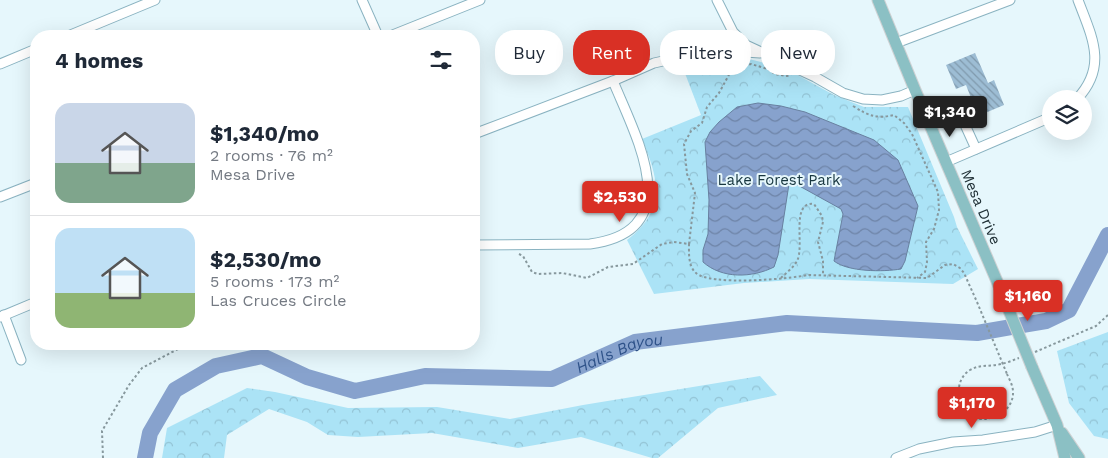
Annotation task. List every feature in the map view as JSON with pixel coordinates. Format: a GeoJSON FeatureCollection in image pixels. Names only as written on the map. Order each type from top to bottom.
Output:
{"type":"FeatureCollection","features":[{"type":"Feature","properties":{"kind":"main road","name":"Mesa Drive"},"geometry":{"type":"LineString","coordinates":[[878,0],[1057,425],[1065,458]]}},
{"type":"Feature","properties":{"kind":"main road","name":"Mesa Drive"},"geometry":{"type":"LineString","coordinates":[[1057,425],[1079,458]]}},
{"type":"Feature","properties":{"kind":"street"},"geometry":{"type":"LineString","coordinates":[[82,30],[155,0]]}},
{"type":"Feature","properties":{"kind":"street"},"geometry":{"type":"LineString","coordinates":[[362,0],[375,30]]}},
{"type":"Feature","properties":{"kind":"street"},"geometry":{"type":"LineString","coordinates":[[405,30],[480,0]]}},
{"type":"Feature","properties":{"kind":"street"},"geometry":{"type":"LineString","coordinates":[[717,0],[733,32],[746,45],[760,53]]}},
{"type":"Feature","properties":{"kind":"street"},"geometry":{"type":"LineString","coordinates":[[896,43],[1010,0]]}},
{"type":"Feature","properties":{"kind":"street"},"geometry":{"type":"LineString","coordinates":[[1078,0],[1095,46],[1093,76],[1085,90]]}},
{"type":"Feature","properties":{"kind":"street"},"geometry":{"type":"LineString","coordinates":[[480,132],[614,81],[654,63],[695,54],[730,51],[760,53],[816,77],[843,93],[863,99],[882,100],[901,96],[915,90]]}},
{"type":"Feature","properties":{"kind":"street"},"geometry":{"type":"LineString","coordinates":[[0,64],[30,52]]}},
{"type":"Feature","properties":{"kind":"street"},"geometry":{"type":"LineString","coordinates":[[480,245],[590,244],[606,242],[629,232],[643,214],[649,186],[644,158],[614,81]]}},
{"type":"Feature","properties":{"kind":"street"},"geometry":{"type":"LineString","coordinates":[[926,115],[944,107],[961,116],[976,150]]}},
{"type":"Feature","properties":{"kind":"street"},"geometry":{"type":"LineString","coordinates":[[946,162],[1042,121]]}},
{"type":"Feature","properties":{"kind":"street"},"geometry":{"type":"LineString","coordinates":[[0,197],[30,185]]}},
{"type":"Feature","properties":{"kind":"street"},"geometry":{"type":"LineString","coordinates":[[21,360],[2,316],[30,304]]}},
{"type":"Feature","properties":{"kind":"street"},"geometry":{"type":"LineString","coordinates":[[896,458],[919,449],[953,442],[983,440],[1035,432],[1057,425]]}},
{"type":"Feature","properties":{"kind":"path"},"geometry":{"type":"LineString","coordinates":[[761,67],[751,64],[731,71],[719,93],[708,107],[702,123],[691,132],[684,144],[687,174],[695,192],[690,244],[691,266],[697,274],[715,280],[781,278],[808,274],[916,279],[927,278],[945,265],[953,264],[964,273],[977,302],[1002,364],[1006,374],[1013,390],[1013,396],[1007,409],[995,418],[980,419],[970,416],[961,406],[959,388],[964,375],[971,369],[980,366],[1002,364],[1026,355]]}},
{"type":"Feature","properties":{"kind":"path"},"geometry":{"type":"LineString","coordinates":[[780,75],[792,75]]}},
{"type":"Feature","properties":{"kind":"path"},"geometry":{"type":"LineString","coordinates":[[854,106],[864,114],[880,118],[894,115],[904,122],[912,134],[938,192],[940,210],[934,228],[926,242],[927,262],[925,272],[916,279]]}},
{"type":"Feature","properties":{"kind":"path"},"geometry":{"type":"LineString","coordinates":[[781,278],[798,260],[801,227],[800,212],[808,203],[814,204],[822,216],[823,222],[818,242],[824,269],[822,275]]}},
{"type":"Feature","properties":{"kind":"path"},"geometry":{"type":"LineString","coordinates":[[518,254],[523,256],[532,272],[538,274],[562,273],[586,278],[608,267],[633,264],[662,244],[674,242],[690,244]]}},
{"type":"Feature","properties":{"kind":"path"},"geometry":{"type":"LineString","coordinates":[[1034,352],[1096,326],[1108,315]]}},
{"type":"Feature","properties":{"kind":"path"},"geometry":{"type":"LineString","coordinates":[[103,458],[102,431],[107,420],[142,368],[176,350]]}},
{"type":"Feature","properties":{"kind":"green space","name":"Lake Forest Park"},"geometry":{"type":"Polygon","coordinates":[[[751,60],[761,62],[761,75],[797,75],[834,95],[864,107],[908,107],[957,227],[978,269],[953,284],[809,279],[744,283],[654,294],[627,240],[649,217],[656,193],[652,168],[642,139],[701,115],[686,75],[751,75],[751,60]]]}},
{"type":"Feature","properties":{"kind":"green space"},"geometry":{"type":"Polygon","coordinates":[[[1108,332],[1108,439],[1094,436],[1069,403],[1057,351],[1108,332]]]}},
{"type":"Feature","properties":{"kind":"green space"},"geometry":{"type":"Polygon","coordinates":[[[760,376],[777,395],[718,408],[658,458],[652,458],[581,437],[518,448],[432,433],[358,437],[328,435],[307,422],[269,409],[227,435],[224,458],[162,458],[167,428],[247,388],[275,392],[348,408],[437,407],[510,419],[760,376]]]}},
{"type":"Feature","properties":{"kind":"water"},"geometry":{"type":"Polygon","coordinates":[[[758,103],[805,112],[874,140],[898,160],[918,206],[905,261],[901,269],[876,271],[857,269],[840,265],[834,261],[843,214],[841,209],[794,183],[789,184],[778,255],[774,267],[747,275],[737,275],[719,272],[703,262],[703,250],[708,234],[709,200],[705,142],[710,132],[719,122],[737,107],[758,103]]]}},
{"type":"Feature","properties":{"kind":"building"},"geometry":{"type":"Polygon","coordinates":[[[975,53],[988,83],[994,80],[1004,105],[978,116],[966,85],[956,89],[946,65],[975,53]]]}},
{"type":"Feature","properties":{"kind":"waterway","name":"Halls Bayou"},"geometry":{"type":"LineString","coordinates":[[145,458],[150,433],[175,390],[216,366],[262,356],[307,377],[355,391],[425,376],[552,379],[635,342],[787,323],[977,333],[1046,321],[1069,310],[1108,235]]}}]}
